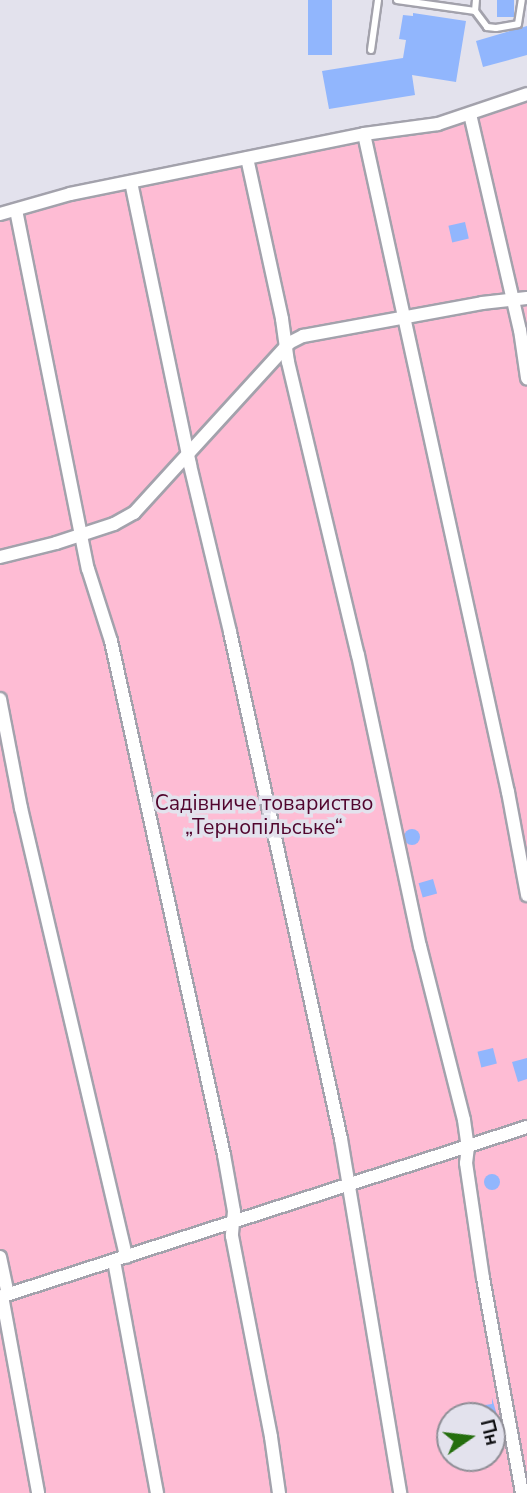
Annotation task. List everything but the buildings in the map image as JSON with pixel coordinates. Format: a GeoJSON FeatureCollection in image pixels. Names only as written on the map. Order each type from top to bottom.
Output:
{"type":"FeatureCollection","features":[{"type":"Feature","properties":{"kind":"street"},"geometry":{"type":"LineString","coordinates":[[0,214],[70,194],[364,134],[438,124],[527,94]]}},
{"type":"Feature","properties":{"kind":"street"},"geometry":{"type":"LineString","coordinates":[[470,114],[520,330],[527,378]]}},
{"type":"Feature","properties":{"kind":"street"},"geometry":{"type":"LineString","coordinates":[[364,134],[402,319],[508,792],[527,895]]}},
{"type":"Feature","properties":{"kind":"street"},"geometry":{"type":"LineString","coordinates":[[247,158],[417,933],[468,1147],[466,1163],[483,1278],[522,1493]]}},
{"type":"Feature","properties":{"kind":"street"},"geometry":{"type":"LineString","coordinates":[[131,182],[188,454],[254,739],[349,1182],[400,1493]]}},
{"type":"Feature","properties":{"kind":"street"},"geometry":{"type":"LineString","coordinates":[[16,210],[88,569],[111,641],[224,1155],[234,1211],[232,1236],[271,1437],[279,1493]]}},
{"type":"Feature","properties":{"kind":"street"},"geometry":{"type":"LineString","coordinates":[[0,557],[82,534],[134,513],[287,345],[303,336],[482,303],[527,298]]}},
{"type":"Feature","properties":{"kind":"street"},"geometry":{"type":"LineString","coordinates":[[0,699],[21,808],[120,1259],[157,1493]]}},
{"type":"Feature","properties":{"kind":"street"},"geometry":{"type":"LineString","coordinates":[[3,1296],[349,1182],[527,1127]]}},
{"type":"Feature","properties":{"kind":"street"},"geometry":{"type":"LineString","coordinates":[[0,1257],[3,1296],[38,1493]]}},
{"type":"Feature","properties":{"kind":"lane"},"geometry":{"type":"LineString","coordinates":[[371,50],[378,0]]}},
{"type":"Feature","properties":{"kind":"lane"},"geometry":{"type":"LineString","coordinates":[[396,0],[475,10]]}},
{"type":"Feature","properties":{"kind":"lane"},"geometry":{"type":"LineString","coordinates":[[476,0],[475,10],[487,27],[496,28],[518,24],[524,4]]}},
{"type":"Feature","properties":{"kind":"green space","name":"Садівниче товариство „Тернопільське“"},"geometry":{"type":"Polygon","coordinates":[[[527,94],[527,1493],[0,1493],[0,214],[393,131],[527,94]]]}}]}
